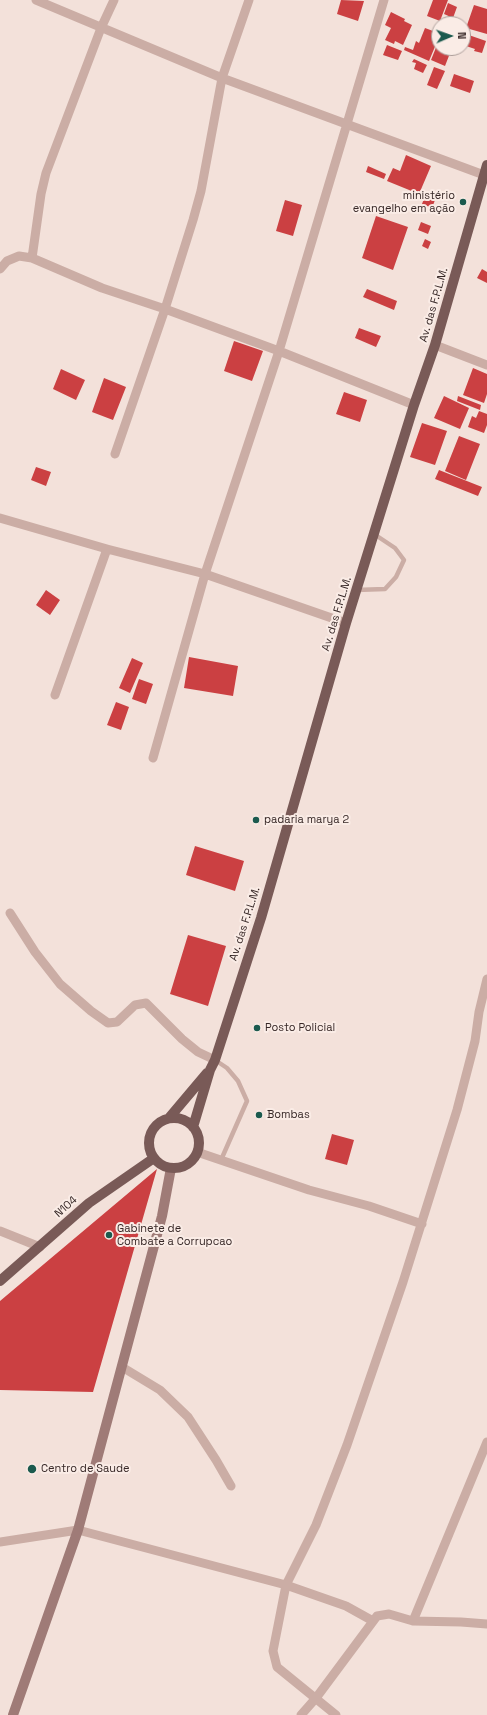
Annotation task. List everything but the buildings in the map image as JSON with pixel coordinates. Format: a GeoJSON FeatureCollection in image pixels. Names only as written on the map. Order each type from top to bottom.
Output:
{"type":"FeatureCollection","features":[{"type":"Feature","properties":{"kind":"main road","name":"Av. das F.P.L.M."},"geometry":{"type":"LineString","coordinates":[[193,1127],[210,1070],[215,1060],[261,918],[346,623],[414,405],[435,345],[487,165]]}},
{"type":"Feature","properties":{"kind":"main road","name":"Av. das F.P.L.M."},"geometry":{"type":"LineString","coordinates":[[169,1118],[210,1070]]}},
{"type":"Feature","properties":{"kind":"main road"},"geometry":{"type":"LineString","coordinates":[[169,1118],[182,1119],[193,1127],[198,1139],[197,1152],[189,1163],[177,1168],[170,1168],[159,1163],[154,1158],[149,1147],[150,1134],[158,1124],[169,1118]]}},
{"type":"Feature","properties":{"kind":"main road","name":"N104"},"geometry":{"type":"LineString","coordinates":[[0,1281],[89,1203],[154,1158]]}},
{"type":"Feature","properties":{"kind":"main road"},"geometry":{"type":"LineString","coordinates":[[13,1715],[78,1530],[162,1216],[170,1168]]}},
{"type":"Feature","properties":{"kind":"street"},"geometry":{"type":"LineString","coordinates":[[36,0],[222,78],[484,175]]}},
{"type":"Feature","properties":{"kind":"street"},"geometry":{"type":"LineString","coordinates":[[32,258],[41,194],[46,173],[101,28],[114,0]]}},
{"type":"Feature","properties":{"kind":"street"},"geometry":{"type":"LineString","coordinates":[[115,454],[165,309],[201,191],[222,78],[249,0]]}},
{"type":"Feature","properties":{"kind":"street"},"geometry":{"type":"LineString","coordinates":[[153,758],[205,574],[279,351],[384,0]]}},
{"type":"Feature","properties":{"kind":"street"},"geometry":{"type":"LineString","coordinates":[[0,269],[7,261],[20,256],[32,258],[102,288],[165,309],[279,351],[414,405]]}},
{"type":"Feature","properties":{"kind":"street"},"geometry":{"type":"LineString","coordinates":[[435,345],[487,365]]}},
{"type":"Feature","properties":{"kind":"street"},"geometry":{"type":"LineString","coordinates":[[0,518],[107,549],[205,574],[346,623]]}},
{"type":"Feature","properties":{"kind":"street"},"geometry":{"type":"LineString","coordinates":[[55,695],[107,549]]}},
{"type":"Feature","properties":{"kind":"street"},"geometry":{"type":"LineString","coordinates":[[10,913],[35,952],[60,984],[91,1011],[108,1023],[117,1022],[135,1005],[146,1003],[182,1039],[198,1052],[215,1060]]}},
{"type":"Feature","properties":{"kind":"street"},"geometry":{"type":"LineString","coordinates":[[336,1715],[277,1667],[273,1651],[286,1585],[316,1525],[347,1445],[422,1224],[468,1067],[487,979]]}},
{"type":"Feature","properties":{"kind":"street"},"geometry":{"type":"LineString","coordinates":[[197,1152],[309,1190],[369,1206],[422,1224]]}},
{"type":"Feature","properties":{"kind":"street"},"geometry":{"type":"LineString","coordinates":[[0,1231],[40,1247]]}},
{"type":"Feature","properties":{"kind":"street"},"geometry":{"type":"LineString","coordinates":[[122,1367],[160,1390],[188,1417],[231,1486]]}},
{"type":"Feature","properties":{"kind":"street"},"geometry":{"type":"LineString","coordinates":[[413,1621],[487,1442]]}},
{"type":"Feature","properties":{"kind":"street"},"geometry":{"type":"LineString","coordinates":[[0,1542],[78,1530],[286,1585],[346,1606],[373,1621]]}},
{"type":"Feature","properties":{"kind":"street"},"geometry":{"type":"LineString","coordinates":[[301,1715],[316,1698],[377,1616],[389,1614],[413,1621],[487,1624]]}},
{"type":"Feature","properties":{"kind":"lane"},"geometry":{"type":"LineString","coordinates":[[356,590],[384,589],[396,577],[404,560],[395,548],[374,534]]}},
{"type":"Feature","properties":{"kind":"lane"},"geometry":{"type":"LineString","coordinates":[[215,1060],[227,1068],[238,1081],[247,1101],[221,1160]]}},
{"type":"Feature","properties":{"kind":"place","name":"ministério evangelho em ação"},"geometry":{"type":"Point","coordinates":[463,202]}},
{"type":"Feature","properties":{"kind":"place","name":"padaria marya 2"},"geometry":{"type":"Point","coordinates":[256,820]}},
{"type":"Feature","properties":{"kind":"place","name":"Posto Policial"},"geometry":{"type":"Point","coordinates":[257,1028]}},
{"type":"Feature","properties":{"kind":"place","name":"Bombas"},"geometry":{"type":"Point","coordinates":[259,1115]}},
{"type":"Feature","properties":{"kind":"place","name":"Gabinete de Combate a Corrupcao"},"geometry":{"type":"Point","coordinates":[109,1235]}},
{"type":"Feature","properties":{"kind":"place","name":"Centro de Saude"},"geometry":{"type":"Point","coordinates":[32,1469]}}]}
